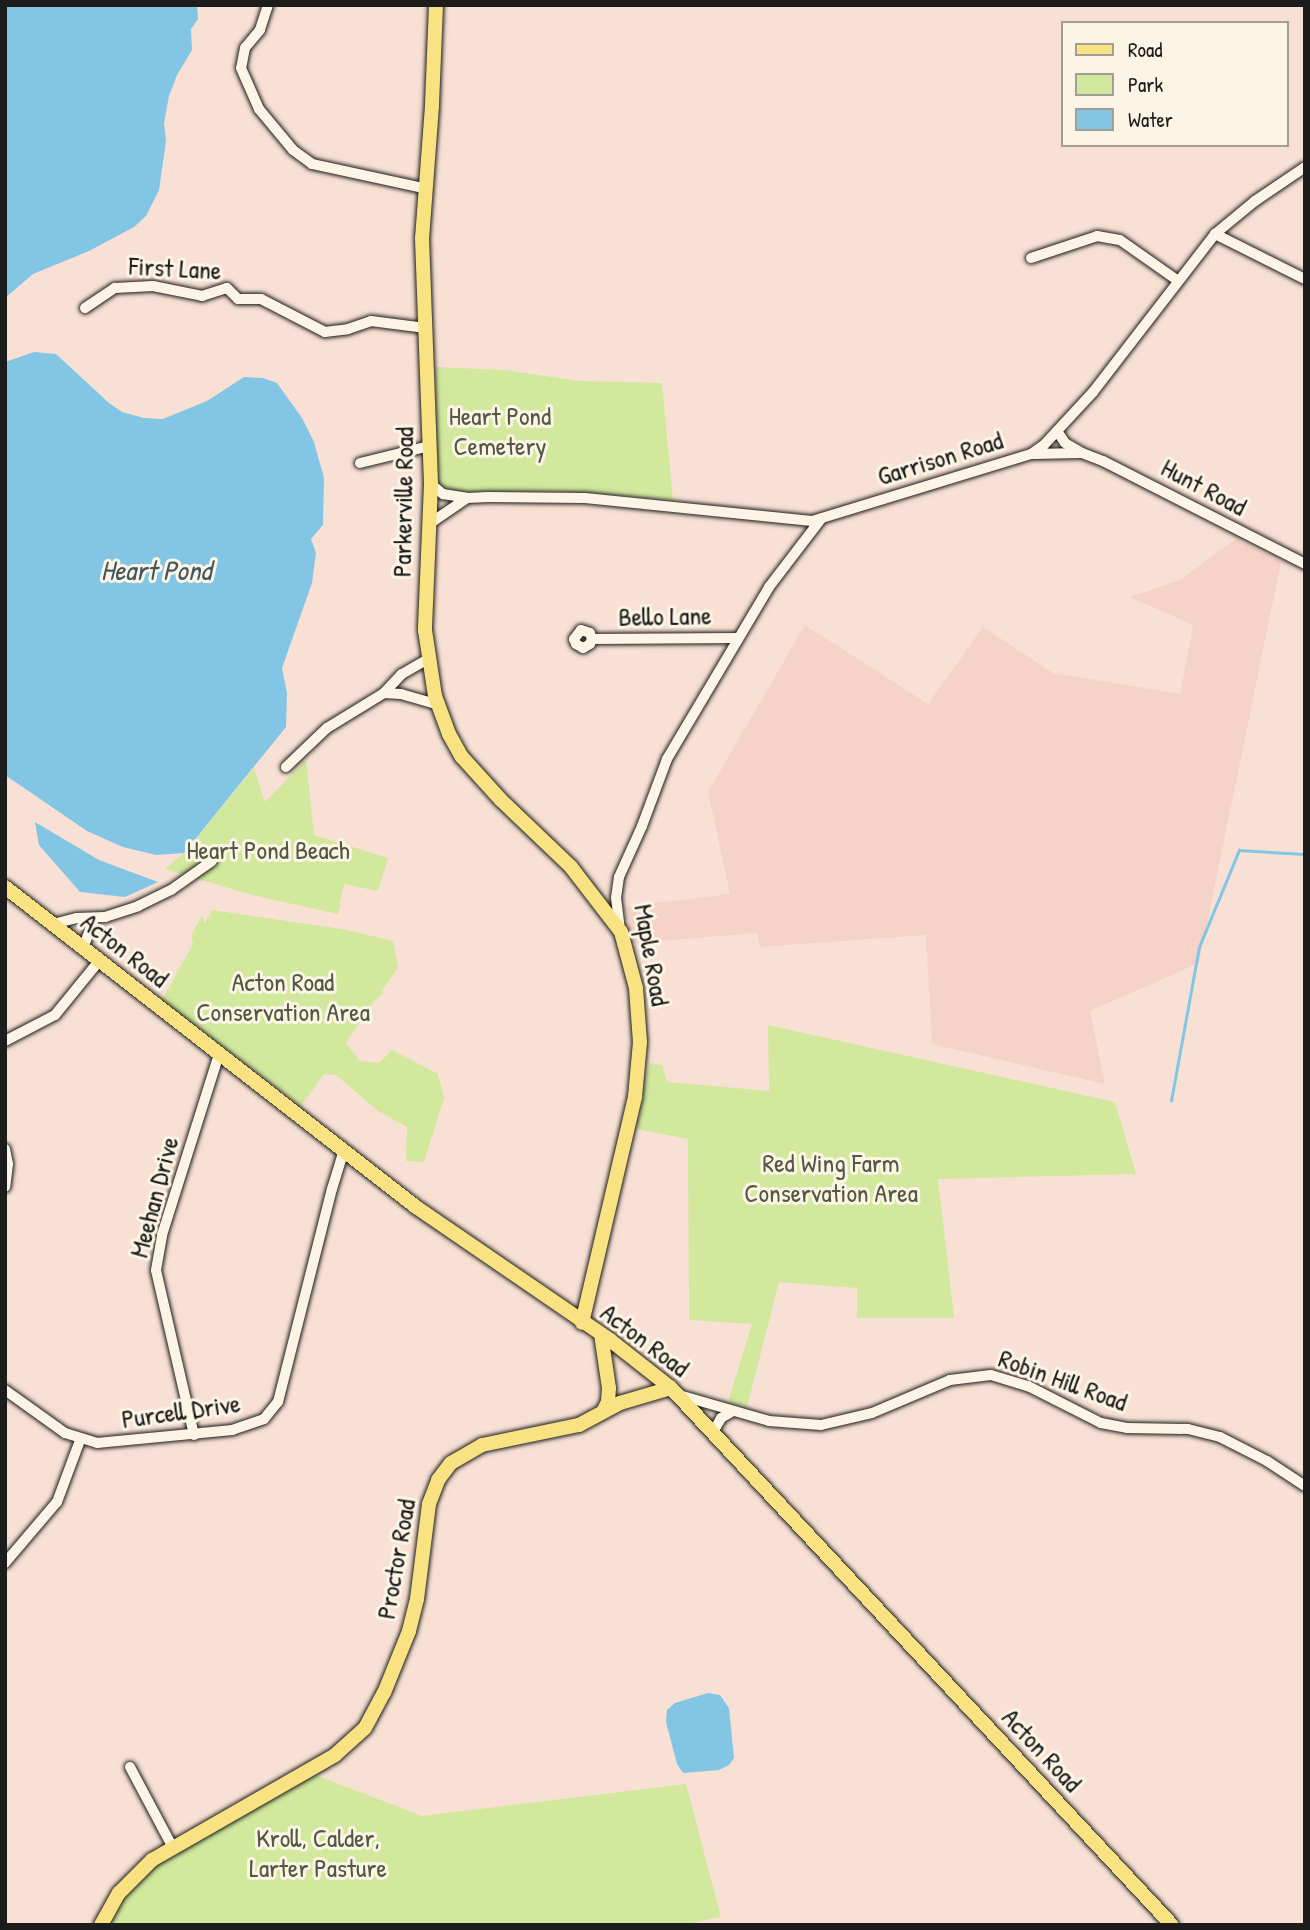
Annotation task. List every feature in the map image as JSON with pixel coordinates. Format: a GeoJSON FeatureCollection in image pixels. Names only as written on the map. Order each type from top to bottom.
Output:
{"type":"FeatureCollection","features":[{"type":"Feature","properties":{"kind":"main road","name":"Parkerville Road"},"geometry":{"type":"LineString","coordinates":[[436,5],[430,137],[423,188],[431,484],[425,630],[428,659],[437,704],[462,757],[501,800],[572,867],[621,932]]}},
{"type":"Feature","properties":{"kind":"main road","name":"Acton Road"},"geometry":{"type":"LineString","coordinates":[[5,887],[433,1219],[601,1334],[675,1391],[1172,1925]]}},
{"type":"Feature","properties":{"kind":"main road","name":"Maple Road"},"geometry":{"type":"LineString","coordinates":[[582,1322],[635,1097],[640,1061],[636,988],[621,932]]}},
{"type":"Feature","properties":{"kind":"main road"},"geometry":{"type":"LineString","coordinates":[[601,1334],[609,1388],[608,1402],[603,1412]]}},
{"type":"Feature","properties":{"kind":"main road","name":"Proctor Road"},"geometry":{"type":"LineString","coordinates":[[101,1925],[125,1885],[152,1860],[335,1755],[365,1728],[384,1693],[409,1632],[417,1599],[429,1504],[438,1480],[451,1462],[482,1445],[571,1427],[628,1401],[675,1391]]}},
{"type":"Feature","properties":{"kind":"street"},"geometry":{"type":"LineString","coordinates":[[268,5],[260,30],[245,48],[240,68],[259,109],[293,150],[312,164],[423,188]]}},
{"type":"Feature","properties":{"kind":"street","name":"Garrison Road"},"geometry":{"type":"LineString","coordinates":[[431,484],[443,494],[467,498],[585,498],[748,512],[803,521],[821,519],[1031,454],[1057,431],[1107,374],[1215,234],[1255,201],[1305,167]]}},
{"type":"Feature","properties":{"kind":"street"},"geometry":{"type":"LineString","coordinates":[[1215,234],[1305,279]]}},
{"type":"Feature","properties":{"kind":"street"},"geometry":{"type":"LineString","coordinates":[[1031,258],[1097,236],[1120,240],[1177,280]]}},
{"type":"Feature","properties":{"kind":"street","name":"First Lane"},"geometry":{"type":"LineString","coordinates":[[85,308],[115,288],[153,286],[202,296],[227,288],[238,299],[261,299],[325,332],[371,321],[426,328]]}},
{"type":"Feature","properties":{"kind":"street","name":"Hunt Road"},"geometry":{"type":"LineString","coordinates":[[1057,431],[1065,443],[1082,453],[1103,461],[1305,564]]}},
{"type":"Feature","properties":{"kind":"street"},"geometry":{"type":"LineString","coordinates":[[360,463],[430,446]]}},
{"type":"Feature","properties":{"kind":"street","name":"Hunt Road"},"geometry":{"type":"LineString","coordinates":[[1031,454],[1082,453]]}},
{"type":"Feature","properties":{"kind":"street"},"geometry":{"type":"LineString","coordinates":[[429,524],[467,498]]}},
{"type":"Feature","properties":{"kind":"street","name":"Maple Road"},"geometry":{"type":"LineString","coordinates":[[621,932],[616,898],[622,867],[642,826],[667,759],[782,568],[821,519]]}},
{"type":"Feature","properties":{"kind":"street","name":"Bello Lane"},"geometry":{"type":"LineString","coordinates":[[592,639],[738,638]]}},
{"type":"Feature","properties":{"kind":"street"},"geometry":{"type":"LineString","coordinates":[[286,767],[327,729],[384,694],[402,674],[428,659]]}},
{"type":"Feature","properties":{"kind":"street"},"geometry":{"type":"LineString","coordinates":[[384,694],[401,694],[437,704]]}},
{"type":"Feature","properties":{"kind":"street"},"geometry":{"type":"LineString","coordinates":[[53,924],[78,918],[94,919],[138,906],[171,890],[212,861]]}},
{"type":"Feature","properties":{"kind":"street"},"geometry":{"type":"LineString","coordinates":[[83,948],[94,919]]}},
{"type":"Feature","properties":{"kind":"street"},"geometry":{"type":"LineString","coordinates":[[5,1041],[55,1015],[99,961]]}},
{"type":"Feature","properties":{"kind":"street","name":"Meehan Drive"},"geometry":{"type":"LineString","coordinates":[[194,1435],[156,1270],[162,1235],[219,1054]]}},
{"type":"Feature","properties":{"kind":"street"},"geometry":{"type":"LineString","coordinates":[[5,1149],[8,1164],[5,1187]]}},
{"type":"Feature","properties":{"kind":"street","name":"Purcell Drive"},"geometry":{"type":"LineString","coordinates":[[5,1390],[44,1420],[80,1440],[114,1444],[194,1435],[253,1424],[264,1419],[278,1402],[331,1189],[344,1150]]}},
{"type":"Feature","properties":{"kind":"street","name":"Robin Hill Road"},"geometry":{"type":"LineString","coordinates":[[675,1391],[733,1411],[794,1425],[834,1424],[872,1413],[950,1380],[991,1375],[1028,1386],[1101,1423],[1128,1428],[1188,1429],[1220,1437],[1260,1457],[1305,1486]]}},
{"type":"Feature","properties":{"kind":"street"},"geometry":{"type":"LineString","coordinates":[[713,1432],[721,1418],[733,1411]]}},
{"type":"Feature","properties":{"kind":"street"},"geometry":{"type":"LineString","coordinates":[[5,1563],[58,1502],[80,1440]]}},
{"type":"Feature","properties":{"kind":"street"},"geometry":{"type":"LineString","coordinates":[[130,1767],[173,1848]]}},
{"type":"Feature","properties":{"kind":"shaded area"},"geometry":{"type":"Polygon","coordinates":[[[1236,539],[1281,562],[1199,963],[1090,1011],[1105,1084],[932,1044],[926,935],[760,947],[757,933],[634,943],[624,907],[730,894],[708,792],[805,625],[928,704],[983,627],[1053,673],[1180,694],[1193,625],[1130,597],[1180,580],[1236,539]]]}},
{"type":"Feature","properties":{"kind":"green space","name":"Heart Pond Cemetery"},"geometry":{"type":"Polygon","coordinates":[[[436,367],[505,370],[579,381],[662,383],[673,500],[564,491],[463,493],[441,488],[438,483],[436,367]]]}},
{"type":"Feature","properties":{"kind":"green space","name":"Heart Pond Beach"},"geometry":{"type":"Polygon","coordinates":[[[306,760],[314,835],[388,858],[378,891],[344,884],[338,914],[252,895],[165,869],[184,853],[254,768],[265,802],[306,760]]]}},
{"type":"Feature","properties":{"kind":"green space","name":"Acton Road Conservation Area"},"geometry":{"type":"Polygon","coordinates":[[[212,910],[342,929],[393,941],[398,968],[382,990],[383,994],[375,1000],[346,1043],[360,1061],[379,1063],[392,1050],[438,1074],[444,1098],[424,1162],[406,1161],[407,1127],[378,1111],[336,1075],[324,1074],[301,1106],[162,1000],[193,944],[191,935],[202,916],[205,923],[212,910]]]}},
{"type":"Feature","properties":{"kind":"green space","name":"Red Wing Farm Conservation Area"},"geometry":{"type":"Polygon","coordinates":[[[768,1025],[1115,1102],[1136,1174],[938,1179],[954,1318],[857,1318],[857,1288],[779,1282],[747,1407],[728,1402],[752,1324],[689,1320],[688,1139],[637,1129],[649,1063],[662,1065],[667,1082],[769,1091],[768,1025]]]}},
{"type":"Feature","properties":{"kind":"green space","name":"Kroll, Calder, Larter Pasture"},"geometry":{"type":"Polygon","coordinates":[[[313,1774],[422,1816],[686,1784],[721,1917],[681,1925],[105,1923],[117,1905],[155,1862],[313,1774]]]}},
{"type":"Feature","properties":{"kind":"water"},"geometry":{"type":"Polygon","coordinates":[[[5,5],[197,5],[198,19],[191,29],[192,50],[177,75],[169,96],[164,123],[166,141],[159,190],[146,216],[134,227],[89,251],[33,274],[5,298],[5,5]]]}},
{"type":"Feature","properties":{"kind":"water","name":"Heart Pond"},"geometry":{"type":"Polygon","coordinates":[[[34,352],[56,354],[109,403],[122,412],[144,418],[163,419],[207,401],[244,377],[263,378],[277,383],[302,418],[314,442],[324,478],[323,525],[311,539],[316,553],[312,583],[282,668],[287,693],[286,727],[184,853],[156,855],[123,847],[87,831],[5,775],[5,362],[34,352]]]}},
{"type":"Feature","properties":{"kind":"water"},"geometry":{"type":"Polygon","coordinates":[[[35,822],[99,860],[158,882],[125,897],[80,892],[39,845],[35,822]]]}},
{"type":"Feature","properties":{"kind":"water"},"geometry":{"type":"Polygon","coordinates":[[[708,1693],[720,1695],[729,1708],[734,1758],[729,1765],[719,1770],[683,1773],[677,1764],[666,1722],[667,1710],[675,1703],[708,1693]]]}},
{"type":"Feature","properties":{"kind":"waterway"},"geometry":{"type":"LineString","coordinates":[[1171,1101],[1199,947],[1239,850],[1305,854]]}}]}
